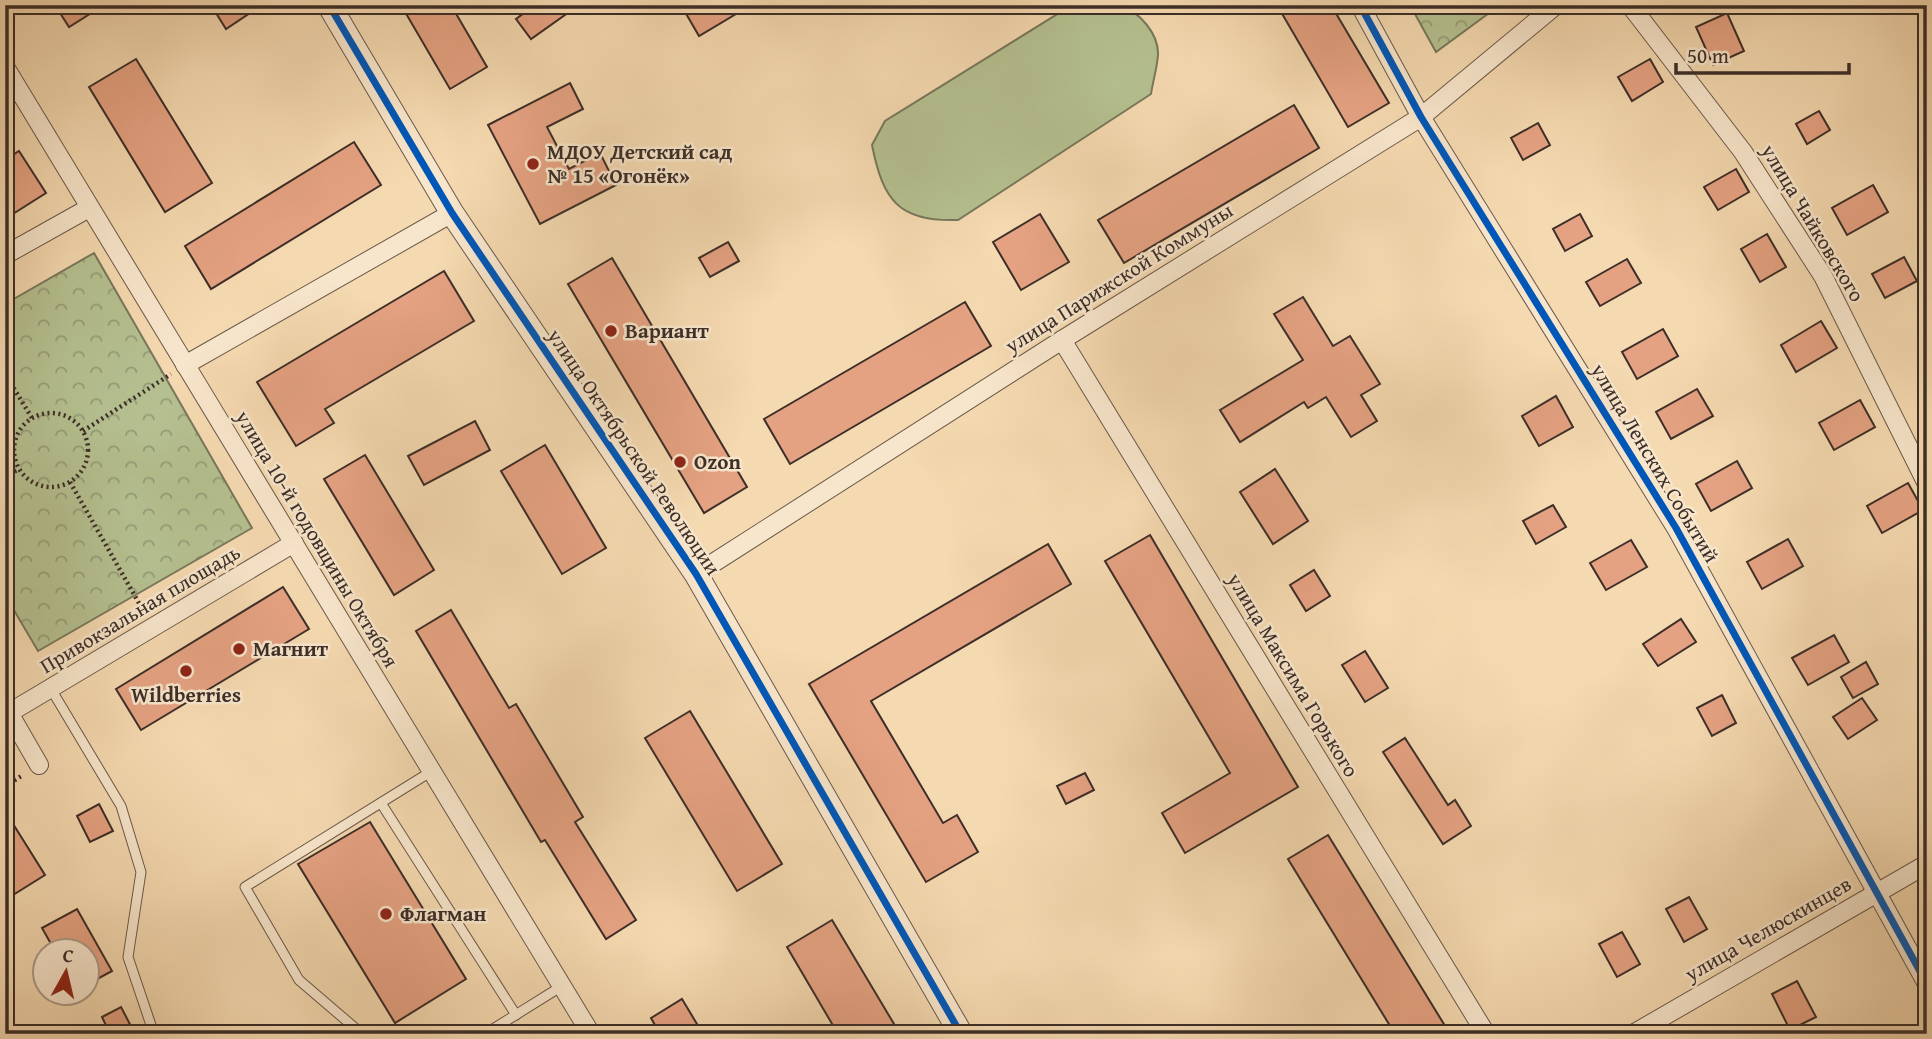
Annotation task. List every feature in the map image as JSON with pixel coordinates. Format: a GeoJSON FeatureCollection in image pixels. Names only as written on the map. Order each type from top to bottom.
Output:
{"type":"FeatureCollection","features":[{"type":"Feature","properties":{"kind":"street","name":"улица Октябрьской Революции"},"geometry":{"type":"LineString","coordinates":[[329,5],[453,213],[696,574],[961,1034]]}},
{"type":"Feature","properties":{"kind":"street","name":"улица Ленских Событий"},"geometry":{"type":"LineString","coordinates":[[1360,5],[1421,117],[1676,528],[1875,894],[1927,984]]}},
{"type":"Feature","properties":{"kind":"street","name":"улица Парижской Коммуны"},"geometry":{"type":"LineString","coordinates":[[696,574],[1062,340],[1421,117],[1556,5]]}},
{"type":"Feature","properties":{"kind":"street","name":"улица Чайковского"},"geometry":{"type":"LineString","coordinates":[[1630,5],[1743,152],[1823,276],[1927,484]]}},
{"type":"Feature","properties":{"kind":"street","name":"улица 10-й годовщины Октября"},"geometry":{"type":"LineString","coordinates":[[5,67],[591,1034]]}},
{"type":"Feature","properties":{"kind":"street"},"geometry":{"type":"LineString","coordinates":[[5,255],[89,208]]}},
{"type":"Feature","properties":{"kind":"street"},"geometry":{"type":"LineString","coordinates":[[185,365],[453,213]]}},
{"type":"Feature","properties":{"kind":"street","name":"улица Максима Горького"},"geometry":{"type":"LineString","coordinates":[[1062,340],[1486,1034]]}},
{"type":"Feature","properties":{"kind":"street","name":"Привокзальная площадь"},"geometry":{"type":"LineString","coordinates":[[39,765],[7,710],[51,689],[294,543]]}},
{"type":"Feature","properties":{"kind":"street","name":"улица Челюскинцев"},"geometry":{"type":"LineString","coordinates":[[1633,1034],[1927,864]]}},
{"type":"Feature","properties":{"kind":"lane"},"geometry":{"type":"LineString","coordinates":[[51,689],[121,806],[142,872],[128,957],[154,1034]]}},
{"type":"Feature","properties":{"kind":"lane"},"geometry":{"type":"LineString","coordinates":[[362,1034],[299,980],[244,887],[432,771]]}},
{"type":"Feature","properties":{"kind":"lane"},"geometry":{"type":"LineString","coordinates":[[381,803],[516,1015]]}},
{"type":"Feature","properties":{"kind":"lane"},"geometry":{"type":"LineString","coordinates":[[485,1034],[562,986]]}},
{"type":"Feature","properties":{"kind":"path"},"geometry":{"type":"LineString","coordinates":[[83,430],[185,365]]}},
{"type":"Feature","properties":{"kind":"path"},"geometry":{"type":"LineString","coordinates":[[5,374],[32,418]]}},
{"type":"Feature","properties":{"kind":"path"},"geometry":{"type":"LineString","coordinates":[[46,413],[60,414],[73,420],[83,430],[88,444],[87,459],[81,472],[70,482],[57,487],[42,486],[29,480],[19,469],[14,455],[15,441],[21,428],[32,418],[46,413]]}},
{"type":"Feature","properties":{"kind":"path"},"geometry":{"type":"LineString","coordinates":[[5,477],[19,469]]}},
{"type":"Feature","properties":{"kind":"path"},"geometry":{"type":"LineString","coordinates":[[70,482],[153,627]]}},
{"type":"Feature","properties":{"kind":"green space"},"geometry":{"type":"Polygon","coordinates":[[[1075,5],[1120,6],[1141,18],[1155,39],[1157,47],[1151,94],[958,220],[921,217],[907,212],[897,204],[882,180],[872,145],[885,121],[1075,5]]]}},
{"type":"Feature","properties":{"kind":"green space"},"geometry":{"type":"Polygon","coordinates":[[[1410,5],[1500,5],[1436,52],[1410,5]]]}},
{"type":"Feature","properties":{"kind":"green space"},"geometry":{"type":"Polygon","coordinates":[[[94,253],[252,528],[38,651],[5,595],[5,304],[94,253]]]}},
{"type":"Feature","properties":{"kind":"building"},"geometry":{"type":"Polygon","coordinates":[[[55,5],[104,5],[69,27],[55,5]]]}},
{"type":"Feature","properties":{"kind":"building"},"geometry":{"type":"Polygon","coordinates":[[[211,5],[262,5],[226,29],[211,5]]]}},
{"type":"Feature","properties":{"kind":"building"},"geometry":{"type":"Polygon","coordinates":[[[401,5],[451,5],[487,67],[450,89],[401,5]]]}},
{"type":"Feature","properties":{"kind":"building"},"geometry":{"type":"Polygon","coordinates":[[[535,5],[579,5],[531,39],[516,19],[535,5]]]}},
{"type":"Feature","properties":{"kind":"building"},"geometry":{"type":"Polygon","coordinates":[[[681,5],[751,5],[699,36],[681,5]]]}},
{"type":"Feature","properties":{"kind":"building"},"geometry":{"type":"Polygon","coordinates":[[[1277,5],[1331,5],[1389,103],[1348,127],[1277,5]]]}},
{"type":"Feature","properties":{"kind":"building"},"geometry":{"type":"Polygon","coordinates":[[[1727,13],[1744,51],[1713,65],[1696,27],[1727,13]]]}},
{"type":"Feature","properties":{"kind":"building"},"geometry":{"type":"Polygon","coordinates":[[[136,59],[212,183],[165,212],[89,87],[136,59]]]}},
{"type":"Feature","properties":{"kind":"building"},"geometry":{"type":"Polygon","coordinates":[[[1650,59],[1663,82],[1632,101],[1618,77],[1650,59]]]}},
{"type":"Feature","properties":{"kind":"building"},"geometry":{"type":"Polygon","coordinates":[[[570,83],[583,109],[547,127],[569,169],[600,153],[616,185],[540,224],[488,125],[570,83]]]}},
{"type":"Feature","properties":{"kind":"building"},"geometry":{"type":"Polygon","coordinates":[[[1294,105],[1319,148],[1124,263],[1098,220],[1294,105]]]}},
{"type":"Feature","properties":{"kind":"building"},"geometry":{"type":"Polygon","coordinates":[[[1819,111],[1830,130],[1807,144],[1796,124],[1819,111]]]}},
{"type":"Feature","properties":{"kind":"building"},"geometry":{"type":"Polygon","coordinates":[[[1538,123],[1550,145],[1523,160],[1511,138],[1538,123]]]}},
{"type":"Feature","properties":{"kind":"building"},"geometry":{"type":"Polygon","coordinates":[[[354,142],[381,185],[211,289],[185,246],[354,142]]]}},
{"type":"Feature","properties":{"kind":"building"},"geometry":{"type":"Polygon","coordinates":[[[19,151],[46,193],[5,219],[5,160],[19,151]]]}},
{"type":"Feature","properties":{"kind":"building"},"geometry":{"type":"Polygon","coordinates":[[[1736,169],[1749,192],[1718,210],[1704,187],[1736,169]]]}},
{"type":"Feature","properties":{"kind":"building"},"geometry":{"type":"Polygon","coordinates":[[[1873,185],[1888,212],[1847,235],[1832,208],[1873,185]]]}},
{"type":"Feature","properties":{"kind":"building"},"geometry":{"type":"Polygon","coordinates":[[[1040,214],[1069,262],[1021,290],[993,242],[1040,214]]]}},
{"type":"Feature","properties":{"kind":"building"},"geometry":{"type":"Polygon","coordinates":[[[1580,214],[1592,236],[1565,251],[1553,229],[1580,214]]]}},
{"type":"Feature","properties":{"kind":"building"},"geometry":{"type":"Polygon","coordinates":[[[1767,234],[1786,267],[1760,282],[1741,249],[1767,234]]]}},
{"type":"Feature","properties":{"kind":"building"},"geometry":{"type":"Polygon","coordinates":[[[728,242],[739,261],[710,277],[699,258],[728,242]]]}},
{"type":"Feature","properties":{"kind":"building"},"geometry":{"type":"Polygon","coordinates":[[[1904,257],[1917,281],[1885,298],[1872,274],[1904,257]]]}},
{"type":"Feature","properties":{"kind":"building"},"geometry":{"type":"Polygon","coordinates":[[[612,258],[747,487],[704,513],[568,284],[612,258]]]}},
{"type":"Feature","properties":{"kind":"building"},"geometry":{"type":"Polygon","coordinates":[[[1627,259],[1641,283],[1600,306],[1586,282],[1627,259]]]}},
{"type":"Feature","properties":{"kind":"building"},"geometry":{"type":"Polygon","coordinates":[[[444,271],[474,321],[325,409],[334,423],[296,446],[257,382],[444,271]]]}},
{"type":"Feature","properties":{"kind":"building"},"geometry":{"type":"Polygon","coordinates":[[[1303,297],[1333,346],[1350,336],[1380,384],[1361,395],[1377,421],[1351,437],[1326,397],[1308,408],[1304,402],[1240,442],[1220,410],[1303,360],[1274,314],[1303,297]]]}},
{"type":"Feature","properties":{"kind":"building"},"geometry":{"type":"Polygon","coordinates":[[[965,302],[991,346],[790,464],[764,419],[965,302]]]}},
{"type":"Feature","properties":{"kind":"building"},"geometry":{"type":"Polygon","coordinates":[[[1821,321],[1837,348],[1796,372],[1781,345],[1821,321]]]}},
{"type":"Feature","properties":{"kind":"building"},"geometry":{"type":"Polygon","coordinates":[[[1663,329],[1678,356],[1637,379],[1622,352],[1663,329]]]}},
{"type":"Feature","properties":{"kind":"building"},"geometry":{"type":"Polygon","coordinates":[[[1697,389],[1713,416],[1671,439],[1656,412],[1697,389]]]}},
{"type":"Feature","properties":{"kind":"building"},"geometry":{"type":"Polygon","coordinates":[[[1556,396],[1573,427],[1539,446],[1522,416],[1556,396]]]}},
{"type":"Feature","properties":{"kind":"building"},"geometry":{"type":"Polygon","coordinates":[[[1860,400],[1875,427],[1834,450],[1819,423],[1860,400]]]}},
{"type":"Feature","properties":{"kind":"building"},"geometry":{"type":"Polygon","coordinates":[[[475,421],[490,450],[424,485],[408,456],[475,421]]]}},
{"type":"Feature","properties":{"kind":"building"},"geometry":{"type":"Polygon","coordinates":[[[545,445],[606,548],[562,574],[501,471],[545,445]]]}},
{"type":"Feature","properties":{"kind":"building"},"geometry":{"type":"Polygon","coordinates":[[[365,455],[434,570],[394,595],[324,479],[365,455]]]}},
{"type":"Feature","properties":{"kind":"building"},"geometry":{"type":"Polygon","coordinates":[[[1737,461],[1752,488],[1711,511],[1696,484],[1737,461]]]}},
{"type":"Feature","properties":{"kind":"building"},"geometry":{"type":"Polygon","coordinates":[[[1275,469],[1308,521],[1273,544],[1240,492],[1275,469]]]}},
{"type":"Feature","properties":{"kind":"building"},"geometry":{"type":"Polygon","coordinates":[[[1908,483],[1923,510],[1882,533],[1867,506],[1908,483]]]}},
{"type":"Feature","properties":{"kind":"building"},"geometry":{"type":"Polygon","coordinates":[[[1553,505],[1566,527],[1536,544],[1523,521],[1553,505]]]}},
{"type":"Feature","properties":{"kind":"building"},"geometry":{"type":"Polygon","coordinates":[[[1150,535],[1298,787],[1185,853],[1162,813],[1230,773],[1105,561],[1150,535]]]}},
{"type":"Feature","properties":{"kind":"building"},"geometry":{"type":"Polygon","coordinates":[[[1788,539],[1803,566],[1762,589],[1747,562],[1788,539]]]}},
{"type":"Feature","properties":{"kind":"building"},"geometry":{"type":"Polygon","coordinates":[[[1631,540],[1647,567],[1606,590],[1590,563],[1631,540]]]}},
{"type":"Feature","properties":{"kind":"building"},"geometry":{"type":"Polygon","coordinates":[[[1048,544],[1071,584],[871,701],[943,823],[957,815],[978,852],[926,882],[809,684],[1048,544]]]}},
{"type":"Feature","properties":{"kind":"building"},"geometry":{"type":"Polygon","coordinates":[[[1314,570],[1330,596],[1306,611],[1290,585],[1314,570]]]}},
{"type":"Feature","properties":{"kind":"building"},"geometry":{"type":"Polygon","coordinates":[[[283,587],[309,629],[141,730],[116,689],[283,587]]]}},
{"type":"Feature","properties":{"kind":"building"},"geometry":{"type":"Polygon","coordinates":[[[451,610],[509,708],[516,704],[583,817],[575,822],[636,920],[606,939],[545,840],[541,842],[416,631],[451,610]]]}},
{"type":"Feature","properties":{"kind":"building"},"geometry":{"type":"Polygon","coordinates":[[[1681,619],[1696,642],[1658,666],[1643,644],[1681,619]]]}},
{"type":"Feature","properties":{"kind":"building"},"geometry":{"type":"Polygon","coordinates":[[[1834,635],[1849,662],[1808,685],[1792,658],[1834,635]]]}},
{"type":"Feature","properties":{"kind":"building"},"geometry":{"type":"Polygon","coordinates":[[[1365,651],[1388,688],[1365,702],[1342,665],[1365,651]]]}},
{"type":"Feature","properties":{"kind":"building"},"geometry":{"type":"Polygon","coordinates":[[[1866,662],[1878,684],[1853,698],[1841,677],[1866,662]]]}},
{"type":"Feature","properties":{"kind":"building"},"geometry":{"type":"Polygon","coordinates":[[[1722,695],[1736,723],[1712,736],[1697,708],[1722,695]]]}},
{"type":"Feature","properties":{"kind":"building"},"geometry":{"type":"Polygon","coordinates":[[[1862,698],[1877,720],[1848,739],[1833,717],[1862,698]]]}},
{"type":"Feature","properties":{"kind":"building"},"geometry":{"type":"Polygon","coordinates":[[[690,711],[782,864],[737,891],[645,738],[690,711]]]}},
{"type":"Feature","properties":{"kind":"building"},"geometry":{"type":"Polygon","coordinates":[[[1405,738],[1448,805],[1455,800],[1471,826],[1443,844],[1383,752],[1405,738]]]}},
{"type":"Feature","properties":{"kind":"building"},"geometry":{"type":"Polygon","coordinates":[[[1085,773],[1094,790],[1066,804],[1057,786],[1085,773]]]}},
{"type":"Feature","properties":{"kind":"building"},"geometry":{"type":"Polygon","coordinates":[[[99,804],[113,831],[90,842],[77,816],[99,804]]]}},
{"type":"Feature","properties":{"kind":"building"},"geometry":{"type":"Polygon","coordinates":[[[5,811],[45,875],[5,900],[5,811]]]}},
{"type":"Feature","properties":{"kind":"building"},"geometry":{"type":"Polygon","coordinates":[[[370,822],[466,979],[395,1023],[298,864],[370,822]]]}},
{"type":"Feature","properties":{"kind":"building"},"geometry":{"type":"Polygon","coordinates":[[[1328,835],[1450,1034],[1395,1034],[1288,859],[1328,835]]]}},
{"type":"Feature","properties":{"kind":"building"},"geometry":{"type":"Polygon","coordinates":[[[1689,897],[1707,929],[1684,942],[1666,909],[1689,897]]]}},
{"type":"Feature","properties":{"kind":"building"},"geometry":{"type":"Polygon","coordinates":[[[77,909],[93,937],[47,937],[42,928],[77,909]]]}},
{"type":"Feature","properties":{"kind":"building"},"geometry":{"type":"Polygon","coordinates":[[[832,920],[900,1034],[838,1034],[787,947],[832,920]]]}},
{"type":"Feature","properties":{"kind":"building"},"geometry":{"type":"Polygon","coordinates":[[[1622,932],[1640,964],[1617,977],[1599,944],[1622,932]]]}},
{"type":"Feature","properties":{"kind":"building"},"geometry":{"type":"Polygon","coordinates":[[[102,953],[112,971],[102,976],[102,953]]]}},
{"type":"Feature","properties":{"kind":"building"},"geometry":{"type":"Polygon","coordinates":[[[1797,981],[1816,1017],[1790,1030],[1772,994],[1797,981]]]}},
{"type":"Feature","properties":{"kind":"building"},"geometry":{"type":"Polygon","coordinates":[[[682,999],[703,1034],[660,1034],[651,1018],[682,999]]]}},
{"type":"Feature","properties":{"kind":"building"},"geometry":{"type":"Polygon","coordinates":[[[121,1007],[135,1034],[110,1034],[102,1017],[121,1007]]]}},
{"type":"Feature","properties":{"kind":"cycle path"},"geometry":{"type":"LineString","coordinates":[[329,5],[452,213],[696,574],[961,1034]]}},
{"type":"Feature","properties":{"kind":"cycle path"},"geometry":{"type":"LineString","coordinates":[[1360,5],[1421,117],[1676,528],[1927,984]]}},
{"type":"Feature","properties":{"kind":"place","name":"МДОУ Детский сад № 15 «Огонёк»"},"geometry":{"type":"Point","coordinates":[533,164]}},
{"type":"Feature","properties":{"kind":"place","name":"Вариант"},"geometry":{"type":"Point","coordinates":[611,331]}},
{"type":"Feature","properties":{"kind":"place","name":"Ozon"},"geometry":{"type":"Point","coordinates":[680,462]}},
{"type":"Feature","properties":{"kind":"place","name":"Магнит"},"geometry":{"type":"Point","coordinates":[239,649]}},
{"type":"Feature","properties":{"kind":"place","name":"Wildberries"},"geometry":{"type":"Point","coordinates":[186,671]}},
{"type":"Feature","properties":{"kind":"place","name":"Флагман"},"geometry":{"type":"Point","coordinates":[386,914]}}]}
